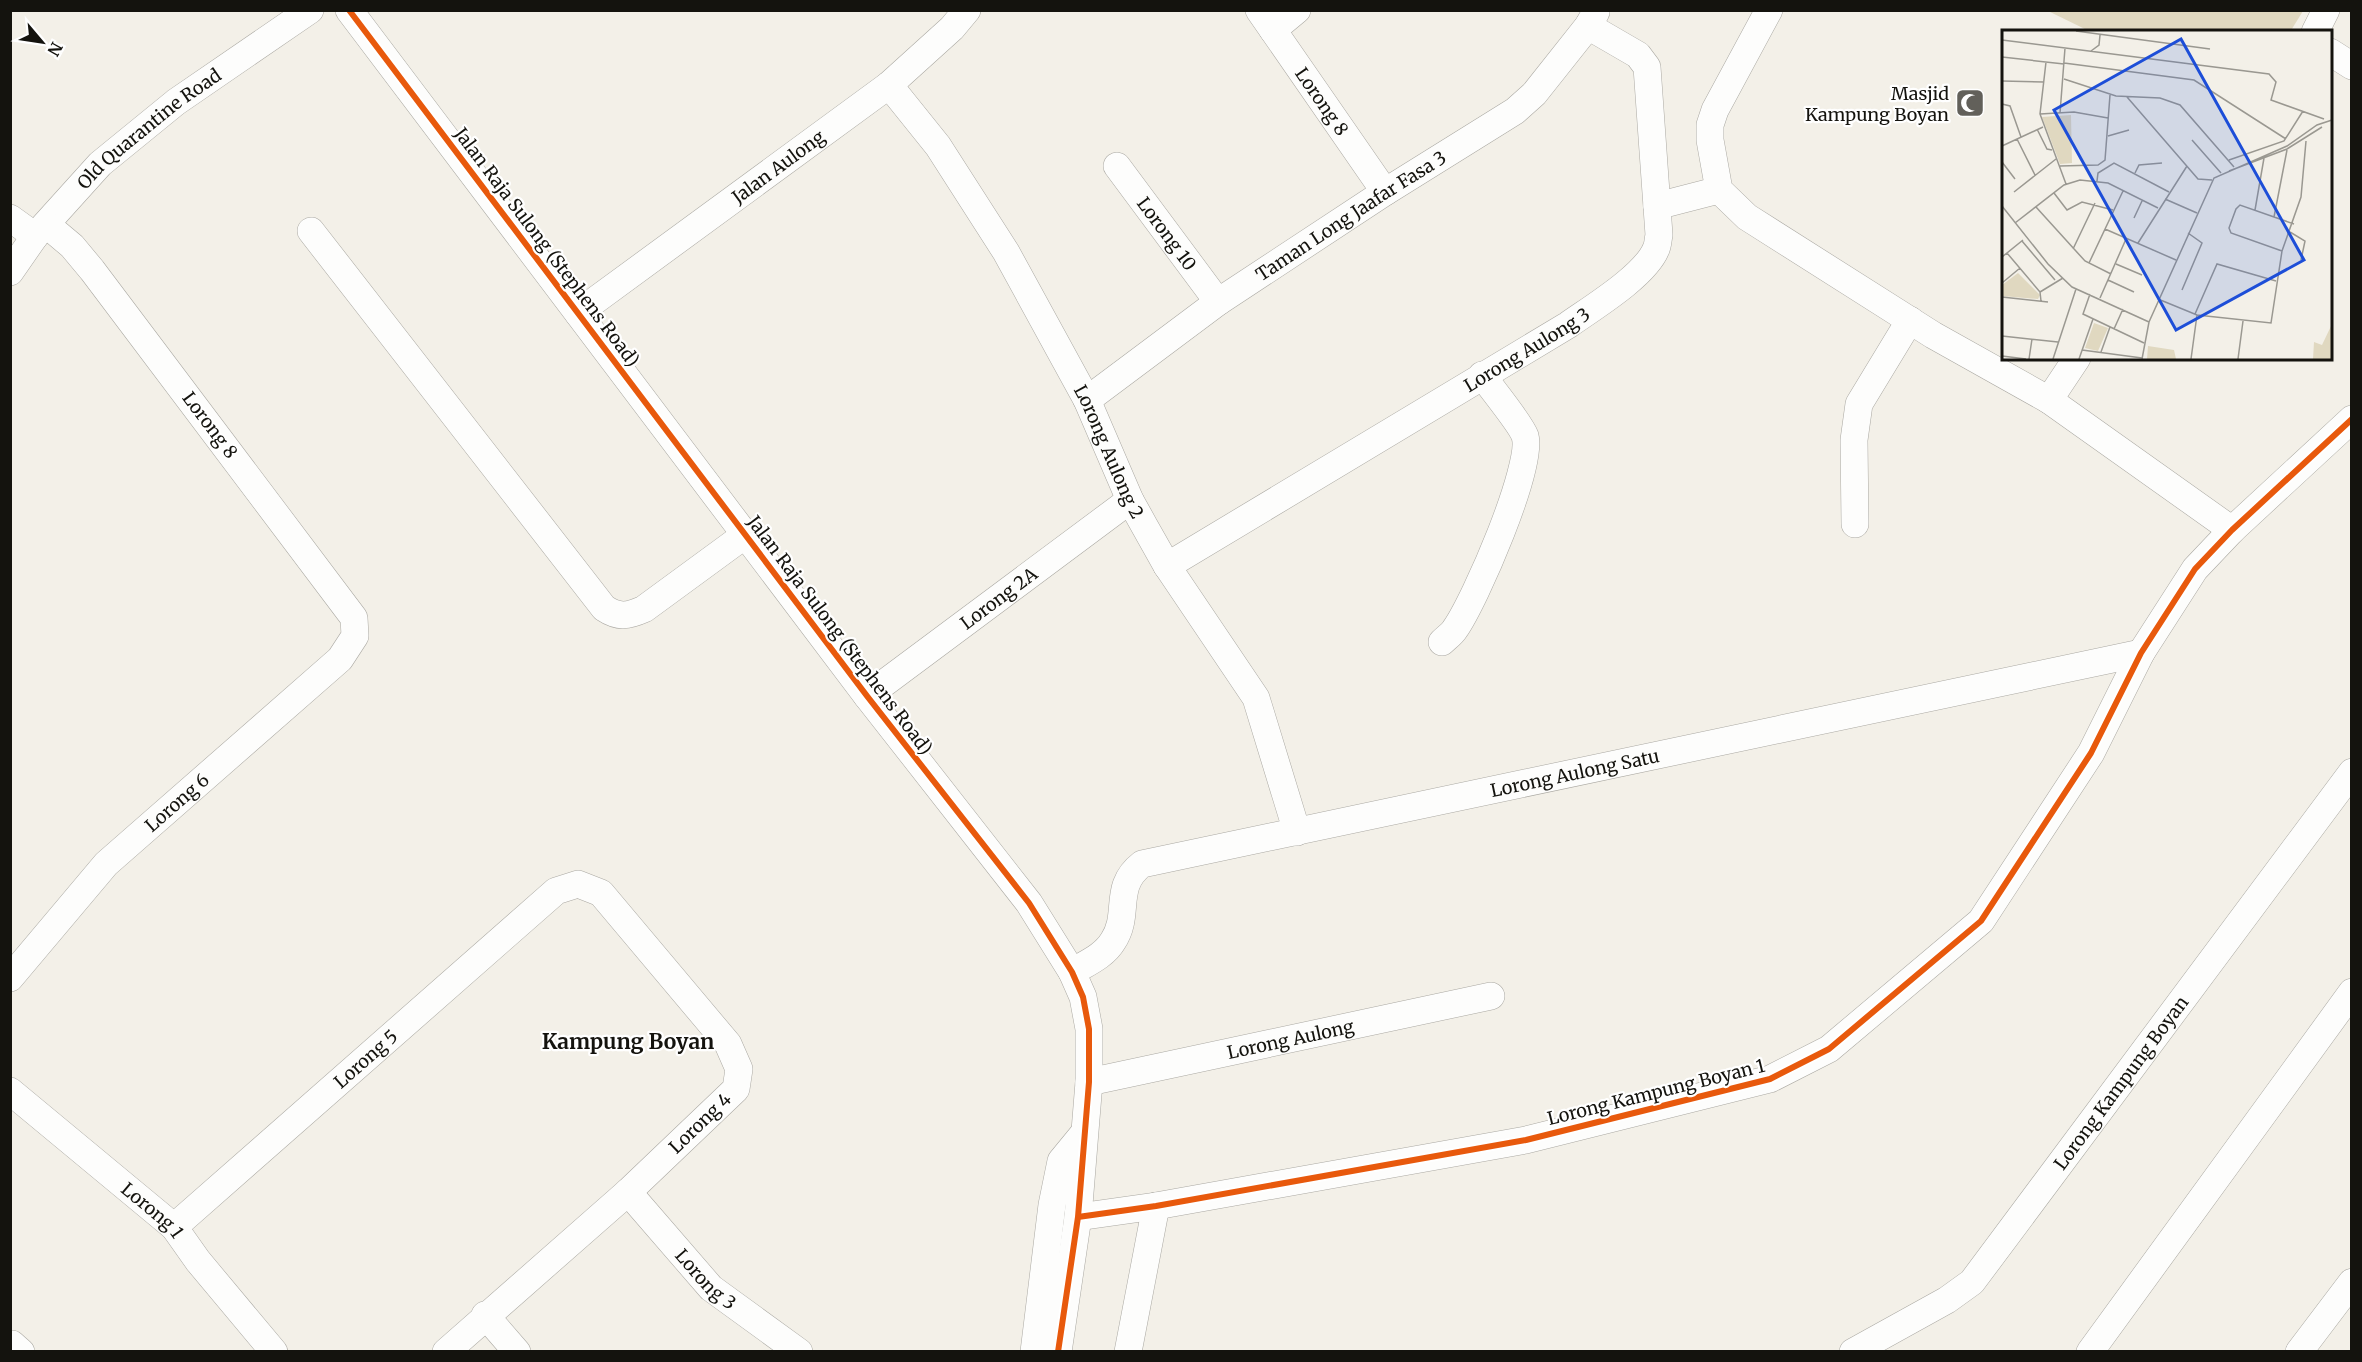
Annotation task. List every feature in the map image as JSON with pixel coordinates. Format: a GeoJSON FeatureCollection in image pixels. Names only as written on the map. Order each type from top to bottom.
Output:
{"type":"FeatureCollection","features":[{"type":"Feature","properties":{"kind":"street","name":"Old Quarantine Road"},"geometry":{"type":"LineString","coordinates":[[10,272],[41,230],[108,157],[176,102],[310,10]]}},
{"type":"Feature","properties":{"kind":"street","name":"Jalan Raja Sulong (Stephens Road)"},"geometry":{"type":"LineString","coordinates":[[349,10],[867,696],[1029,903],[1072,972],[1083,997],[1089,1029],[1089,1082],[1078,1217],[1058,1352]]}},
{"type":"Feature","properties":{"kind":"street","name":"Jalan Aulong"},"geometry":{"type":"LineString","coordinates":[[578,313],[889,85],[952,28],[967,10]]}},
{"type":"Feature","properties":{"kind":"street"},"geometry":{"type":"LineString","coordinates":[[1266,20],[1297,10]]}},
{"type":"Feature","properties":{"kind":"street"},"geometry":{"type":"LineString","coordinates":[[1769,10],[1715,110],[1710,125],[1710,140],[1719,190],[1747,217],[1910,320],[2049,400],[2232,530]]}},
{"type":"Feature","properties":{"kind":"street"},"geometry":{"type":"LineString","coordinates":[[2316,30],[2326,10]]}},
{"type":"Feature","properties":{"kind":"street","name":"Taman Long Jaafar Fasa 3"},"geometry":{"type":"LineString","coordinates":[[1087,400],[1218,302],[1385,192],[1515,111],[1534,94],[1592,18]]}},
{"type":"Feature","properties":{"kind":"street","name":"Lorong Aulong 3"},"geometry":{"type":"LineString","coordinates":[[1167,566],[1568,325],[1631,279],[1656,249],[1659,235],[1647,67],[1638,55],[1592,18]]}},
{"type":"Feature","properties":{"kind":"street","name":"Lorong 8"},"geometry":{"type":"LineString","coordinates":[[1266,20],[1385,192]]}},
{"type":"Feature","properties":{"kind":"street"},"geometry":{"type":"LineString","coordinates":[[2332,53],[2352,66]]}},
{"type":"Feature","properties":{"kind":"street","name":"Lorong Aulong 2"},"geometry":{"type":"LineString","coordinates":[[889,85],[938,146],[1006,252],[1087,400],[1130,500],[1167,566],[1256,698],[1297,832]]}},
{"type":"Feature","properties":{"kind":"street","name":"Lorong 10"},"geometry":{"type":"LineString","coordinates":[[1117,166],[1218,302]]}},
{"type":"Feature","properties":{"kind":"street"},"geometry":{"type":"LineString","coordinates":[[1657,206],[1719,190]]}},
{"type":"Feature","properties":{"kind":"street","name":"Lorong 8"},"geometry":{"type":"LineString","coordinates":[[10,218],[41,230],[72,246],[92,270],[354,618],[355,636]]}},
{"type":"Feature","properties":{"kind":"street"},"geometry":{"type":"LineString","coordinates":[[311,231],[610,612],[616,616],[630,615],[644,609],[745,535]]}},
{"type":"Feature","properties":{"kind":"street"},"geometry":{"type":"LineString","coordinates":[[1855,524],[1854,440],[1859,404],[1910,320]]}},
{"type":"Feature","properties":{"kind":"street"},"geometry":{"type":"LineString","coordinates":[[2049,400],[2076,360]]}},
{"type":"Feature","properties":{"kind":"street"},"geometry":{"type":"LineString","coordinates":[[1442,642],[1455,631],[1485,574],[1515,494],[1526,450],[1525,435],[1482,375]]}},
{"type":"Feature","properties":{"kind":"street","name":"Lorong Kampung Boyan 1"},"geometry":{"type":"LineString","coordinates":[[1078,1217],[1156,1206],[1526,1140],[1770,1079],[1829,1049],[1981,921],[2091,753],[2141,653],[2195,569],[2232,530],[2352,419]]}},
{"type":"Feature","properties":{"kind":"street","name":"Lorong 2A"},"geometry":{"type":"LineString","coordinates":[[867,696],[1130,500]]}},
{"type":"Feature","properties":{"kind":"street","name":"Lorong 6"},"geometry":{"type":"LineString","coordinates":[[10,978],[106,864],[340,659],[355,636]]}},
{"type":"Feature","properties":{"kind":"street","name":"Lorong Aulong Satu"},"geometry":{"type":"LineString","coordinates":[[1072,972],[1101,955],[1114,940],[1120,922],[1125,886],[1131,872],[1142,864],[2141,653]]}},
{"type":"Feature","properties":{"kind":"street","name":"Lorong Kampung Boyan"},"geometry":{"type":"LineString","coordinates":[[1853,1352],[1947,1300],[1972,1282],[2352,772]]}},
{"type":"Feature","properties":{"kind":"street","name":"Lorong 4"},"geometry":{"type":"LineString","coordinates":[[446,1352],[628,1192],[736,1089],[739,1069],[728,1044],[601,893],[578,884],[556,891]]}},
{"type":"Feature","properties":{"kind":"street","name":"Lorong 5"},"geometry":{"type":"LineString","coordinates":[[174,1227],[556,891]]}},
{"type":"Feature","properties":{"kind":"street"},"geometry":{"type":"LineString","coordinates":[[2090,1352],[2258,1118],[2352,992]]}},
{"type":"Feature","properties":{"kind":"street","name":"Lorong Aulong"},"geometry":{"type":"LineString","coordinates":[[1089,1082],[1491,996]]}},
{"type":"Feature","properties":{"kind":"street","name":"Lorong 1"},"geometry":{"type":"LineString","coordinates":[[10,1091],[174,1227],[198,1261],[274,1352]]}},
{"type":"Feature","properties":{"kind":"street"},"geometry":{"type":"LineString","coordinates":[[1034,1352],[1052,1204],[1061,1161],[1084,1133]]}},
{"type":"Feature","properties":{"kind":"street","name":"Lorong 3"},"geometry":{"type":"LineString","coordinates":[[628,1192],[711,1288],[799,1352]]}},
{"type":"Feature","properties":{"kind":"street"},"geometry":{"type":"LineString","coordinates":[[1128,1352],[1156,1206]]}},
{"type":"Feature","properties":{"kind":"street"},"geometry":{"type":"LineString","coordinates":[[2299,1352],[2352,1282]]}},
{"type":"Feature","properties":{"kind":"street"},"geometry":{"type":"LineString","coordinates":[[486,1315],[516,1352]]}},
{"type":"Feature","properties":{"kind":"shaded area"},"geometry":{"type":"Polygon","coordinates":[[[2048,11],[2303,11],[2291,30],[2087,30],[2048,11]]]}},
{"type":"Feature","properties":{"kind":"cycle path"},"geometry":{"type":"LineString","coordinates":[[349,10],[867,696],[1029,903],[1072,972],[1083,997],[1089,1029],[1089,1082],[1078,1217],[1058,1352]]}},
{"type":"Feature","properties":{"kind":"cycle path"},"geometry":{"type":"LineString","coordinates":[[1078,1217],[1156,1206],[1526,1140],[1770,1079],[1829,1049],[1981,921],[2091,753],[2141,653],[2195,569],[2232,530],[2352,419]]}},
{"type":"Feature","properties":{"kind":"place","name":"Masjid Kampung Boyan"},"geometry":{"type":"Point","coordinates":[1970,103]}},
{"type":"Feature","properties":{"kind":"district","name":"Kampung Boyan"},"geometry":{"type":"Point","coordinates":[628,1041]}}]}
